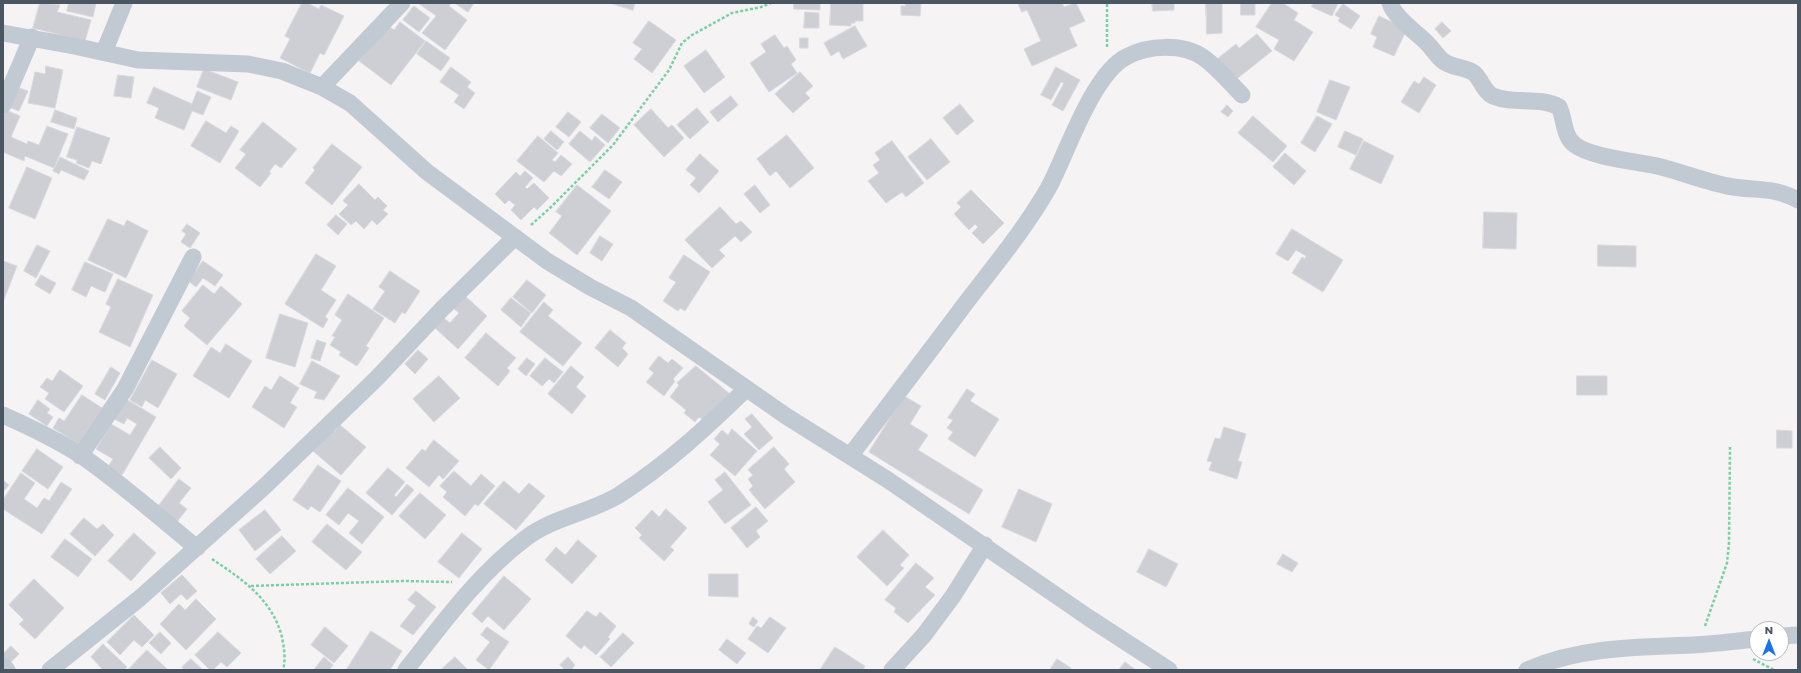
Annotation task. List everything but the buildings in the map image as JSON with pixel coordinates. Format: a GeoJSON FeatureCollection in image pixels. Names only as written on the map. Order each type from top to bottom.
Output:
{"type":"FeatureCollection","features":[{"type":"Feature","properties":{"kind":"street"},"geometry":{"type":"LineString","coordinates":[[104,52],[124,3]]}},
{"type":"Feature","properties":{"kind":"street"},"geometry":{"type":"LineString","coordinates":[[322,87],[402,3]]}},
{"type":"Feature","properties":{"kind":"street"},"geometry":{"type":"LineString","coordinates":[[1390,3],[1399,16],[1421,37],[1442,61],[1451,66],[1472,72],[1480,78],[1486,90],[1492,96],[1542,102],[1559,107],[1567,136],[1575,145],[1588,152],[1657,166],[1724,185],[1747,189],[1774,190],[1798,200]]}},
{"type":"Feature","properties":{"kind":"street"},"geometry":{"type":"LineString","coordinates":[[3,33],[32,37],[138,60],[248,64],[282,71],[322,87],[350,103],[427,172],[547,261],[631,308],[746,389],[985,545],[1089,618],[1169,670]]}},
{"type":"Feature","properties":{"kind":"street"},"geometry":{"type":"LineString","coordinates":[[3,105],[32,37]]}},
{"type":"Feature","properties":{"kind":"street"},"geometry":{"type":"LineString","coordinates":[[850,456],[1010,248],[1049,187],[1076,126],[1100,82],[1114,65],[1137,52],[1157,48],[1175,48],[1189,51],[1204,58],[1242,95]]}},
{"type":"Feature","properties":{"kind":"street"},"geometry":{"type":"LineString","coordinates":[[50,670],[140,598],[197,548],[313,440],[515,238]]}},
{"type":"Feature","properties":{"kind":"street"},"geometry":{"type":"LineString","coordinates":[[80,456],[124,389],[193,257]]}},
{"type":"Feature","properties":{"kind":"street"},"geometry":{"type":"LineString","coordinates":[[406,670],[475,584],[526,538],[546,525],[596,506],[618,495],[656,469],[699,435],[746,389]]}},
{"type":"Feature","properties":{"kind":"street"},"geometry":{"type":"LineString","coordinates":[[3,415],[54,440],[80,456],[107,475],[197,548]]}},
{"type":"Feature","properties":{"kind":"street"},"geometry":{"type":"LineString","coordinates":[[892,670],[924,635],[953,596],[985,545]]}},
{"type":"Feature","properties":{"kind":"street"},"geometry":{"type":"LineString","coordinates":[[1527,670],[1545,662],[1576,654],[1622,648],[1749,640]]}},
{"type":"Feature","properties":{"kind":"street"},"geometry":{"type":"LineString","coordinates":[[3,666],[7,670]]}},
{"type":"Feature","properties":{"kind":"path"},"geometry":{"type":"LineString","coordinates":[[515,238],[550,208],[613,145],[661,81],[682,43],[692,35],[732,13],[761,7],[771,3]]}},
{"type":"Feature","properties":{"kind":"path"},"geometry":{"type":"LineString","coordinates":[[1107,3],[1107,52]]}},
{"type":"Feature","properties":{"kind":"path"},"geometry":{"type":"LineString","coordinates":[[1697,644],[1727,563],[1729,543],[1730,447]]}},
{"type":"Feature","properties":{"kind":"path"},"geometry":{"type":"LineString","coordinates":[[197,548],[250,586],[267,604],[278,624],[284,649],[283,670]]}},
{"type":"Feature","properties":{"kind":"path"},"geometry":{"type":"LineString","coordinates":[[250,586],[403,581],[475,584]]}},
{"type":"Feature","properties":{"kind":"path"},"geometry":{"type":"LineString","coordinates":[[1746,657],[1774,670]]}}]}
